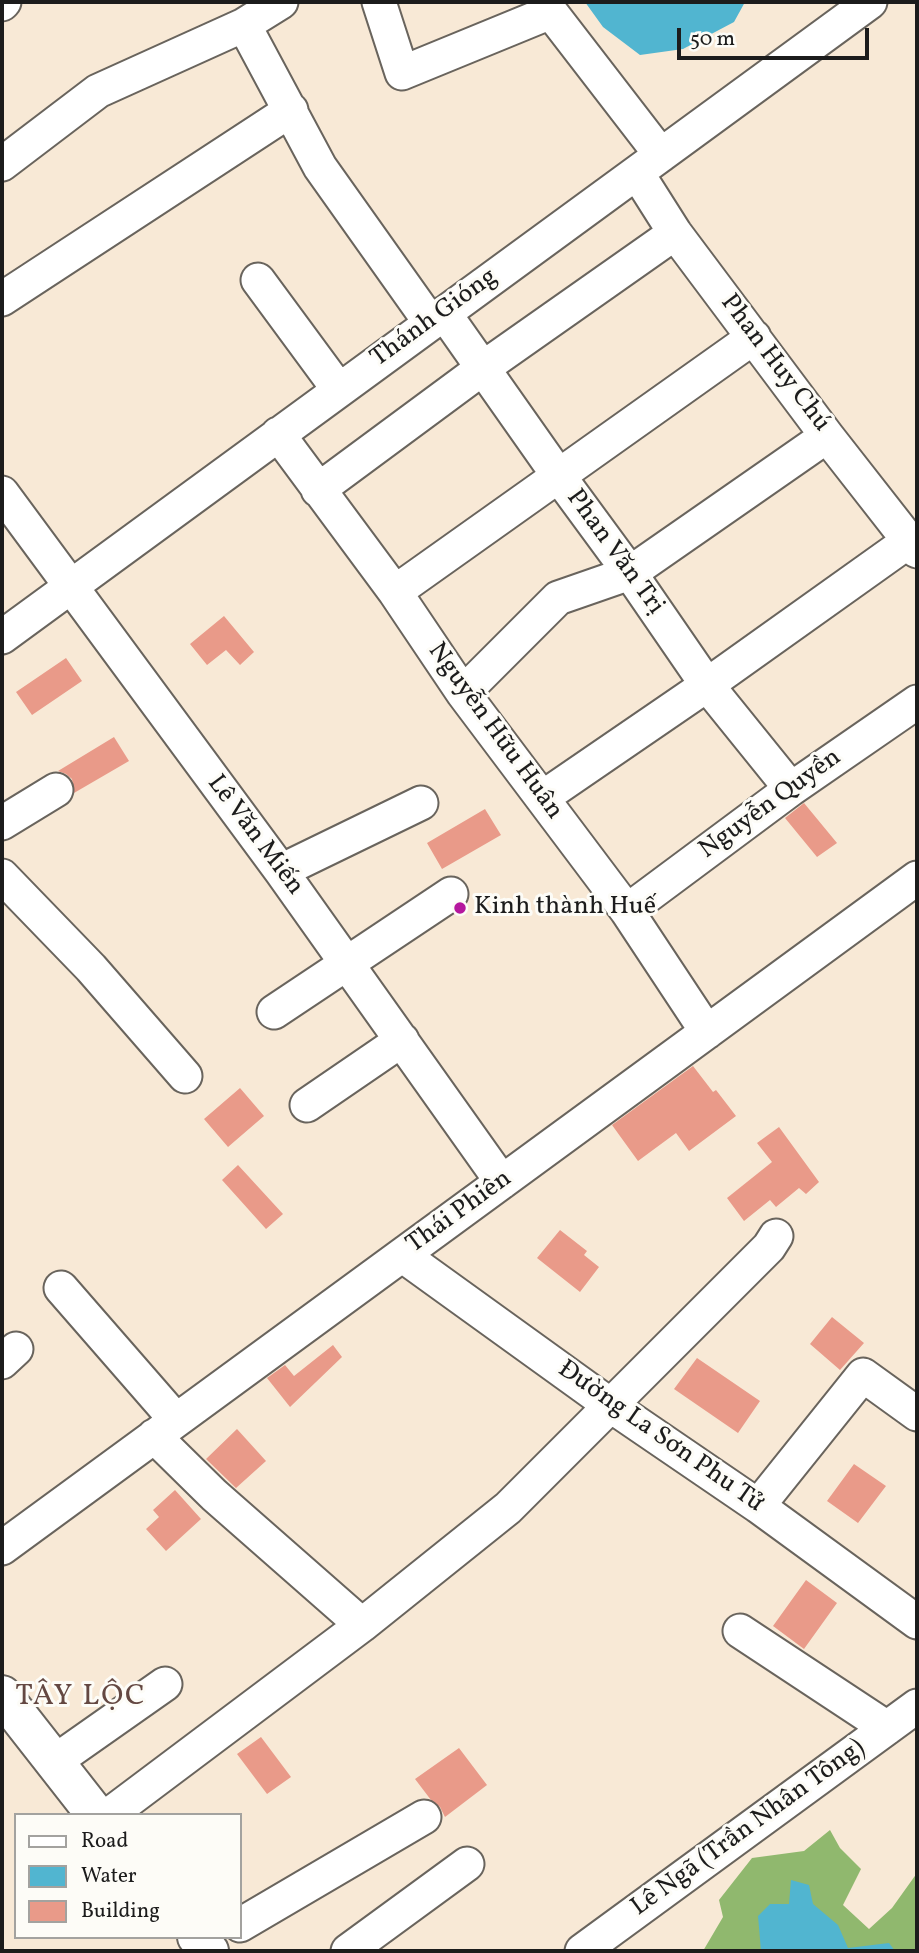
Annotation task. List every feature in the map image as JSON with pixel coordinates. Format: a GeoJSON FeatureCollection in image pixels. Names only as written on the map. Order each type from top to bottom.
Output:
{"type":"FeatureCollection","features":[{"type":"Feature","properties":{"kind":"main road"},"geometry":{"type":"LineString","coordinates":[[2,1695],[94,1813]]}},
{"type":"Feature","properties":{"kind":"street"},"geometry":{"type":"LineString","coordinates":[[3,161],[98,91],[244,25],[281,2]]}},
{"type":"Feature","properties":{"kind":"street"},"geometry":{"type":"LineString","coordinates":[[379,2],[402,73],[547,7]]}},
{"type":"Feature","properties":{"kind":"street","name":"Thánh Gióng"},"geometry":{"type":"LineString","coordinates":[[2,637],[870,2]]}},
{"type":"Feature","properties":{"kind":"street","name":"Phan Huy Chú"},"geometry":{"type":"LineString","coordinates":[[547,7],[649,164],[675,233],[913,546]]}},
{"type":"Feature","properties":{"kind":"street","name":"Phan Văn Trị"},"geometry":{"type":"LineString","coordinates":[[244,25],[320,167],[437,317],[483,368],[707,685],[791,789]]}},
{"type":"Feature","properties":{"kind":"street"},"geometry":{"type":"LineString","coordinates":[[2,299],[291,110]]}},
{"type":"Feature","properties":{"kind":"street"},"geometry":{"type":"LineString","coordinates":[[318,490],[483,368],[675,233]]}},
{"type":"Feature","properties":{"kind":"street"},"geometry":{"type":"LineString","coordinates":[[258,280],[339,390]]}},
{"type":"Feature","properties":{"kind":"street"},"geometry":{"type":"LineString","coordinates":[[395,592],[754,337]]}},
{"type":"Feature","properties":{"kind":"street","name":"Nguyễn Hữu Huân"},"geometry":{"type":"LineString","coordinates":[[278,434],[395,592],[463,693],[626,911],[707,1032]]}},
{"type":"Feature","properties":{"kind":"street"},"geometry":{"type":"LineString","coordinates":[[463,693],[558,598],[630,573],[827,436]]}},
{"type":"Feature","properties":{"kind":"street","name":"Lê Văn Miến"},"geometry":{"type":"LineString","coordinates":[[2,493],[281,871],[502,1182]]}},
{"type":"Feature","properties":{"kind":"street"},"geometry":{"type":"LineString","coordinates":[[542,798],[913,546]]}},
{"type":"Feature","properties":{"kind":"street","name":"Nguyễn Quyền"},"geometry":{"type":"LineString","coordinates":[[626,911],[791,789],[917,702]]}},
{"type":"Feature","properties":{"kind":"street"},"geometry":{"type":"LineString","coordinates":[[2,823],[56,790]]}},
{"type":"Feature","properties":{"kind":"street"},"geometry":{"type":"LineString","coordinates":[[281,871],[421,803]]}},
{"type":"Feature","properties":{"kind":"street"},"geometry":{"type":"LineString","coordinates":[[2,876],[91,968],[185,1076]]}},
{"type":"Feature","properties":{"kind":"street","name":"Thái Phiên"},"geometry":{"type":"LineString","coordinates":[[2,1548],[917,878]]}},
{"type":"Feature","properties":{"kind":"street"},"geometry":{"type":"LineString","coordinates":[[274,1012],[451,894]]}},
{"type":"Feature","properties":{"kind":"street"},"geometry":{"type":"LineString","coordinates":[[307,1105],[402,1040]]}},
{"type":"Feature","properties":{"kind":"street"},"geometry":{"type":"LineString","coordinates":[[112,1813],[362,1625],[508,1508],[769,1247],[776,1236]]}},
{"type":"Feature","properties":{"kind":"street","name":"Đường La Sơn Phu Tử"},"geometry":{"type":"LineString","coordinates":[[402,1255],[610,1405],[758,1506],[917,1622]]}},
{"type":"Feature","properties":{"kind":"street"},"geometry":{"type":"LineString","coordinates":[[61,1288],[214,1494],[362,1625]]}},
{"type":"Feature","properties":{"kind":"street"},"geometry":{"type":"LineString","coordinates":[[758,1506],[863,1375],[917,1414]]}},
{"type":"Feature","properties":{"kind":"street"},"geometry":{"type":"LineString","coordinates":[[740,1631],[905,1724]]}},
{"type":"Feature","properties":{"kind":"street"},"geometry":{"type":"LineString","coordinates":[[54,1762],[165,1684]]}},
{"type":"Feature","properties":{"kind":"street","name":"Lê Ngã (Trần Nhân Tông)"},"geometry":{"type":"LineString","coordinates":[[582,1951],[905,1724]]}},
{"type":"Feature","properties":{"kind":"street"},"geometry":{"type":"LineString","coordinates":[[242,1924],[424,1817]]}},
{"type":"Feature","properties":{"kind":"street"},"geometry":{"type":"LineString","coordinates":[[348,1951],[467,1864]]}},
{"type":"Feature","properties":{"kind":"green space"},"geometry":{"type":"Polygon","coordinates":[[[830,1830],[840,1848],[861,1869],[843,1905],[869,1929],[892,1908],[917,1873],[917,1951],[703,1951],[723,1917],[719,1900],[752,1858],[804,1851],[830,1830]]]}},
{"type":"Feature","properties":{"kind":"water"},"geometry":{"type":"Polygon","coordinates":[[[585,2],[745,2],[734,22],[683,49],[640,55],[603,27],[585,2]]]}},
{"type":"Feature","properties":{"kind":"water"},"geometry":{"type":"Polygon","coordinates":[[[791,1880],[809,1885],[813,1904],[838,1925],[848,1948],[889,1943],[895,1951],[761,1951],[758,1916],[770,1904],[789,1904],[791,1880]]]}},
{"type":"Feature","properties":{"kind":"building"},"geometry":{"type":"Polygon","coordinates":[[[224,616],[254,652],[240,665],[226,650],[207,665],[190,644],[224,616]]]}},
{"type":"Feature","properties":{"kind":"building"},"geometry":{"type":"Polygon","coordinates":[[[66,658],[82,681],[32,715],[16,692],[66,658]]]}},
{"type":"Feature","properties":{"kind":"building"},"geometry":{"type":"Polygon","coordinates":[[[114,737],[129,761],[74,793],[72,779],[58,771],[114,737]]]}},
{"type":"Feature","properties":{"kind":"building"},"geometry":{"type":"Polygon","coordinates":[[[804,803],[837,843],[817,857],[785,818],[804,803]]]}},
{"type":"Feature","properties":{"kind":"building"},"geometry":{"type":"Polygon","coordinates":[[[485,809],[501,835],[442,869],[427,843],[485,809]]]}},
{"type":"Feature","properties":{"kind":"building"},"geometry":{"type":"Polygon","coordinates":[[[693,1066],[736,1116],[689,1151],[676,1133],[638,1161],[612,1125],[693,1066]]]}},
{"type":"Feature","properties":{"kind":"building"},"geometry":{"type":"Polygon","coordinates":[[[240,1088],[264,1116],[228,1147],[204,1119],[240,1088]]]}},
{"type":"Feature","properties":{"kind":"building"},"geometry":{"type":"Polygon","coordinates":[[[779,1127],[819,1182],[806,1194],[799,1188],[776,1207],[770,1200],[744,1221],[727,1198],[772,1162],[757,1143],[779,1127]]]}},
{"type":"Feature","properties":{"kind":"building"},"geometry":{"type":"Polygon","coordinates":[[[238,1165],[283,1214],[266,1229],[222,1180],[238,1165]]]}},
{"type":"Feature","properties":{"kind":"building"},"geometry":{"type":"Polygon","coordinates":[[[560,1230],[587,1251],[584,1255],[599,1267],[580,1292],[537,1258],[560,1230]]]}},
{"type":"Feature","properties":{"kind":"building"},"geometry":{"type":"Polygon","coordinates":[[[832,1317],[864,1343],[840,1370],[810,1344],[832,1317]]]}},
{"type":"Feature","properties":{"kind":"building"},"geometry":{"type":"Polygon","coordinates":[[[333,1345],[342,1357],[290,1407],[267,1378],[285,1365],[294,1376],[333,1345]]]}},
{"type":"Feature","properties":{"kind":"building"},"geometry":{"type":"Polygon","coordinates":[[[697,1358],[760,1401],[738,1433],[674,1389],[697,1358]]]}},
{"type":"Feature","properties":{"kind":"building"},"geometry":{"type":"Polygon","coordinates":[[[237,1429],[266,1461],[236,1488],[206,1459],[237,1429]]]}},
{"type":"Feature","properties":{"kind":"building"},"geometry":{"type":"Polygon","coordinates":[[[854,1464],[886,1486],[858,1523],[827,1501],[854,1464]]]}},
{"type":"Feature","properties":{"kind":"building"},"geometry":{"type":"Polygon","coordinates":[[[175,1490],[201,1519],[166,1551],[146,1529],[159,1517],[153,1510],[175,1490]]]}},
{"type":"Feature","properties":{"kind":"building"},"geometry":{"type":"Polygon","coordinates":[[[806,1580],[837,1603],[804,1649],[773,1626],[806,1580]]]}},
{"type":"Feature","properties":{"kind":"building"},"geometry":{"type":"Polygon","coordinates":[[[261,1737],[291,1777],[267,1794],[237,1754],[261,1737]]]}},
{"type":"Feature","properties":{"kind":"building"},"geometry":{"type":"Polygon","coordinates":[[[459,1748],[487,1785],[445,1817],[440,1807],[415,1779],[459,1748]]]}},
{"type":"Feature","properties":{"kind":"place","name":"Kinh thành Huế"},"geometry":{"type":"Point","coordinates":[460,908]}},
{"type":"Feature","properties":{"kind":"district","name":"TÂY LỘC"},"geometry":{"type":"Point","coordinates":[81,1698]}}]}
